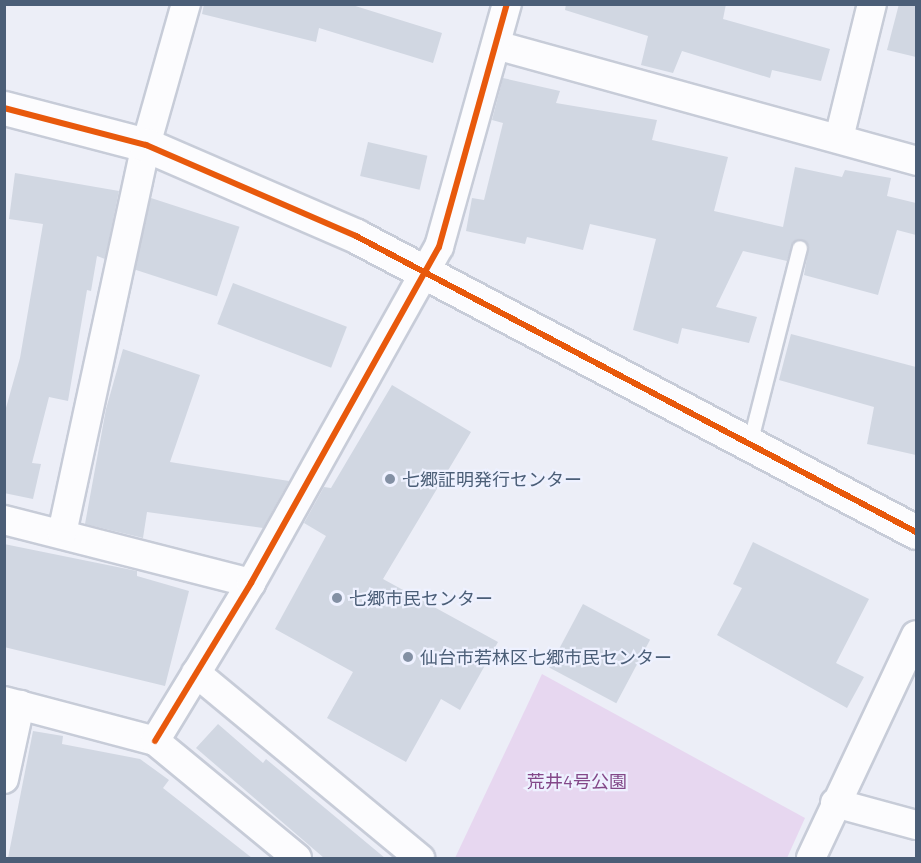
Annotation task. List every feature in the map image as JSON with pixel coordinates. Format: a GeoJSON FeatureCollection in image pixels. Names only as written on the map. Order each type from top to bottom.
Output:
{"type":"FeatureCollection","features":[{"type":"Feature","properties":{"kind":"street"},"geometry":{"type":"LineString","coordinates":[[62,533],[146,145],[186,4]]}},
{"type":"Feature","properties":{"kind":"street"},"geometry":{"type":"LineString","coordinates":[[155,741],[251,583],[439,247],[507,4]]}},
{"type":"Feature","properties":{"kind":"street"},"geometry":{"type":"LineString","coordinates":[[839,138],[872,4]]}},
{"type":"Feature","properties":{"kind":"street"},"geometry":{"type":"LineString","coordinates":[[496,45],[916,161]]}},
{"type":"Feature","properties":{"kind":"street"},"geometry":{"type":"LineString","coordinates":[[4,108],[146,145],[427,272],[916,532]]}},
{"type":"Feature","properties":{"kind":"street"},"geometry":{"type":"LineString","coordinates":[[4,520],[251,583]]}},
{"type":"Feature","properties":{"kind":"street"},"geometry":{"type":"LineString","coordinates":[[811,858],[916,635]]}},
{"type":"Feature","properties":{"kind":"street"},"geometry":{"type":"LineString","coordinates":[[196,673],[420,858]]}},
{"type":"Feature","properties":{"kind":"street"},"geometry":{"type":"LineString","coordinates":[[4,779],[12,703],[155,741],[297,858]]}},
{"type":"Feature","properties":{"kind":"street"},"geometry":{"type":"LineString","coordinates":[[835,803],[916,825]]}},
{"type":"Feature","properties":{"kind":"lane"},"geometry":{"type":"LineString","coordinates":[[750,444],[800,248]]}},
{"type":"Feature","properties":{"kind":"green space","name":"荒井4号公園"},"geometry":{"type":"Polygon","coordinates":[[[542,674],[805,818],[787,858],[455,858],[542,674]]]}},
{"type":"Feature","properties":{"kind":"building"},"geometry":{"type":"Polygon","coordinates":[[[204,4],[349,4],[442,33],[433,63],[319,28],[316,42],[202,14],[204,4]]]}},
{"type":"Feature","properties":{"kind":"building"},"geometry":{"type":"Polygon","coordinates":[[[566,4],[726,4],[723,19],[830,49],[821,81],[772,70],[770,78],[682,51],[673,73],[641,65],[648,36],[565,10],[566,4]]]}},
{"type":"Feature","properties":{"kind":"building"},"geometry":{"type":"Polygon","coordinates":[[[899,4],[916,4],[916,57],[887,50],[899,4]]]}},
{"type":"Feature","properties":{"kind":"building"},"geometry":{"type":"Polygon","coordinates":[[[503,78],[560,91],[556,103],[657,120],[652,140],[728,157],[714,211],[783,227],[795,167],[842,177],[845,170],[891,178],[887,196],[916,203],[916,235],[897,230],[878,295],[804,275],[809,246],[803,240],[793,242],[787,261],[743,251],[716,307],[757,317],[749,343],[682,328],[678,344],[633,330],[656,239],[590,224],[583,250],[527,237],[525,244],[466,231],[472,198],[484,200],[503,123],[492,120],[503,78]]]}},
{"type":"Feature","properties":{"kind":"building"},"geometry":{"type":"Polygon","coordinates":[[[368,142],[427,156],[420,190],[360,176],[368,142]]]}},
{"type":"Feature","properties":{"kind":"building"},"geometry":{"type":"Polygon","coordinates":[[[15,173],[119,191],[105,259],[97,256],[91,291],[87,290],[68,401],[49,397],[32,463],[41,464],[33,499],[4,493],[4,415],[20,358],[43,224],[9,219],[15,173]]]}},
{"type":"Feature","properties":{"kind":"building"},"geometry":{"type":"Polygon","coordinates":[[[151,198],[239,227],[217,296],[128,267],[151,198]]]}},
{"type":"Feature","properties":{"kind":"building"},"geometry":{"type":"Polygon","coordinates":[[[233,283],[347,327],[331,368],[217,324],[233,283]]]}},
{"type":"Feature","properties":{"kind":"building"},"geometry":{"type":"Polygon","coordinates":[[[791,334],[916,367],[916,455],[867,444],[874,407],[779,380],[791,334]]]}},
{"type":"Feature","properties":{"kind":"building"},"geometry":{"type":"Polygon","coordinates":[[[123,349],[200,375],[170,462],[289,481],[263,528],[147,512],[143,538],[85,524],[106,409],[123,349]]]}},
{"type":"Feature","properties":{"kind":"building"},"geometry":{"type":"Polygon","coordinates":[[[392,385],[471,432],[383,579],[498,642],[460,710],[441,699],[406,762],[327,718],[353,672],[275,629],[326,536],[304,523],[324,487],[331,488],[392,385]]]}},
{"type":"Feature","properties":{"kind":"building"},"geometry":{"type":"Polygon","coordinates":[[[753,542],[869,599],[836,663],[864,677],[847,708],[717,635],[742,588],[733,584],[753,542]]]}},
{"type":"Feature","properties":{"kind":"building"},"geometry":{"type":"Polygon","coordinates":[[[4,544],[137,571],[137,576],[189,591],[165,686],[4,647],[4,544]]]}},
{"type":"Feature","properties":{"kind":"building"},"geometry":{"type":"Polygon","coordinates":[[[583,604],[650,640],[616,703],[549,668],[583,604]]]}},
{"type":"Feature","properties":{"kind":"building"},"geometry":{"type":"Polygon","coordinates":[[[218,724],[263,763],[266,759],[385,858],[324,858],[196,748],[218,724]]]}},
{"type":"Feature","properties":{"kind":"building"},"geometry":{"type":"Polygon","coordinates":[[[33,731],[63,736],[62,744],[140,759],[169,780],[163,788],[252,858],[8,858],[33,731]]]}},
{"type":"Feature","properties":{"kind":"cycle path"},"geometry":{"type":"LineString","coordinates":[[155,741],[251,583],[439,247],[507,4]]}},
{"type":"Feature","properties":{"kind":"cycle path"},"geometry":{"type":"LineString","coordinates":[[4,108],[146,145],[356,236],[916,532]]}},
{"type":"Feature","properties":{"kind":"place","name":"七郷証明発行センター"},"geometry":{"type":"Point","coordinates":[390,479]}},
{"type":"Feature","properties":{"kind":"place","name":"七郷市民センター"},"geometry":{"type":"Point","coordinates":[337,598]}},
{"type":"Feature","properties":{"kind":"place","name":"仙台市若林区七郷市民センター"},"geometry":{"type":"Point","coordinates":[408,657]}}]}
